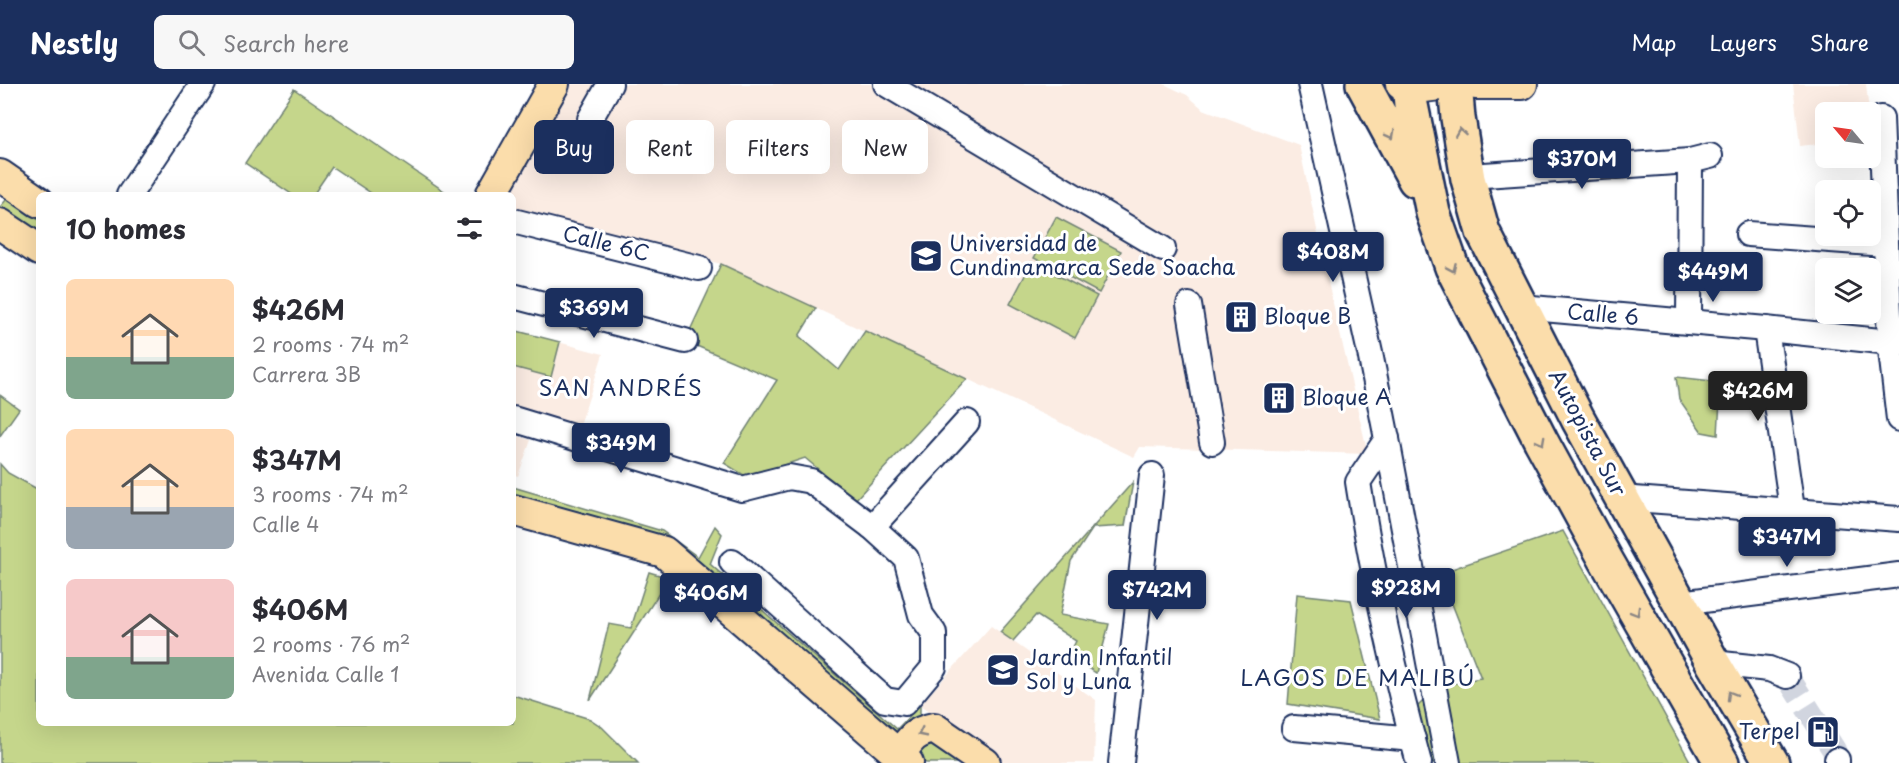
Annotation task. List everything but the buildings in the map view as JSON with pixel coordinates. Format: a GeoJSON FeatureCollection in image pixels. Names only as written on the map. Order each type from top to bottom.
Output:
{"type":"FeatureCollection","features":[{"type":"Feature","properties":{"kind":"highway"},"geometry":{"type":"LineString","coordinates":[[1363,84],[1433,213]]}},
{"type":"Feature","properties":{"kind":"highway","name":"Autopista Sur"},"geometry":{"type":"LineString","coordinates":[[1455,84],[1468,179],[1483,232],[1578,419],[1713,663],[1772,763]]}},
{"type":"Feature","properties":{"kind":"highway","name":"Autopista Sur"},"geometry":{"type":"LineString","coordinates":[[1407,85],[1433,213],[1457,279],[1606,560],[1722,763]]}},
{"type":"Feature","properties":{"kind":"main road"},"geometry":{"type":"LineString","coordinates":[[1407,85],[1424,87],[1448,84]]}},
{"type":"Feature","properties":{"kind":"main road"},"geometry":{"type":"LineString","coordinates":[[1475,84],[1522,84]]}},
{"type":"Feature","properties":{"kind":"main road"},"geometry":{"type":"LineString","coordinates":[[493,192],[546,87]]}},
{"type":"Feature","properties":{"kind":"main road"},"geometry":{"type":"LineString","coordinates":[[1,179],[36,200]]}},
{"type":"Feature","properties":{"kind":"main road"},"geometry":{"type":"LineString","coordinates":[[0,224],[36,248]]}},
{"type":"Feature","properties":{"kind":"main road"},"geometry":{"type":"LineString","coordinates":[[516,511],[664,552],[904,760],[910,739],[920,730],[934,728],[985,763]]}},
{"type":"Feature","properties":{"kind":"street"},"geometry":{"type":"LineString","coordinates":[[131,192],[203,84]]}},
{"type":"Feature","properties":{"kind":"street"},"geometry":{"type":"LineString","coordinates":[[590,119],[610,84]]}},
{"type":"Feature","properties":{"kind":"street"},"geometry":{"type":"LineString","coordinates":[[886,84],[1163,249]]}},
{"type":"Feature","properties":{"kind":"street"},"geometry":{"type":"LineString","coordinates":[[1310,84],[1387,440],[1448,763]]}},
{"type":"Feature","properties":{"kind":"street"},"geometry":{"type":"LineString","coordinates":[[1881,118],[1885,244],[1899,419]]}},
{"type":"Feature","properties":{"kind":"street"},"geometry":{"type":"LineString","coordinates":[[1468,179],[1484,175],[1700,159],[1689,322]]}},
{"type":"Feature","properties":{"kind":"street","name":"Calle 6C"},"geometry":{"type":"LineString","coordinates":[[516,222],[699,268]]}},
{"type":"Feature","properties":{"kind":"street"},"geometry":{"type":"LineString","coordinates":[[1748,234],[1885,244]]}},
{"type":"Feature","properties":{"kind":"street"},"geometry":{"type":"LineString","coordinates":[[516,297],[685,341]]}},
{"type":"Feature","properties":{"kind":"street"},"geometry":{"type":"LineString","coordinates":[[1189,305],[1212,442]]}},
{"type":"Feature","properties":{"kind":"street","name":"Calle 6"},"geometry":{"type":"LineString","coordinates":[[1521,307],[1894,343]]}},
{"type":"Feature","properties":{"kind":"street"},"geometry":{"type":"LineString","coordinates":[[1766,329],[1792,509]]}},
{"type":"Feature","properties":{"kind":"street"},"geometry":{"type":"LineString","coordinates":[[516,420],[742,489],[789,477],[811,481],[872,527],[906,558],[921,615],[934,633],[934,667],[904,703],[885,700],[732,562]]}},
{"type":"Feature","properties":{"kind":"street"},"geometry":{"type":"LineString","coordinates":[[872,527],[967,422]]}},
{"type":"Feature","properties":{"kind":"street"},"geometry":{"type":"LineString","coordinates":[[1387,440],[1358,483],[1365,529],[1383,613],[1419,763]]}},
{"type":"Feature","properties":{"kind":"street"},"geometry":{"type":"LineString","coordinates":[[1121,763],[1152,475]]}},
{"type":"Feature","properties":{"kind":"street"},"geometry":{"type":"LineString","coordinates":[[1621,498],[1792,509],[1899,519]]}},
{"type":"Feature","properties":{"kind":"street"},"geometry":{"type":"LineString","coordinates":[[1680,603],[1899,575]]}},
{"type":"Feature","properties":{"kind":"street"},"geometry":{"type":"LineString","coordinates":[[1713,663],[1769,669],[1787,676]]}},
{"type":"Feature","properties":{"kind":"street"},"geometry":{"type":"LineString","coordinates":[[1294,728],[1413,739]]}},
{"type":"Feature","properties":{"kind":"shaded area","name":"Universidad de Cundinamarca Sede Soacha"},"geometry":{"type":"Polygon","coordinates":[[[570,84],[1164,84],[1187,95],[1203,109],[1299,145],[1368,454],[1140,447],[1134,457],[721,264],[516,212],[516,192],[510,192],[534,148],[534,174],[614,174],[614,120],[550,120],[570,84]]]}},
{"type":"Feature","properties":{"kind":"shaded area"},"geometry":{"type":"Polygon","coordinates":[[[1793,84],[1866,84],[1868,102],[1815,102],[1815,144],[1800,146],[1793,84]]]}},
{"type":"Feature","properties":{"kind":"shaded area"},"geometry":{"type":"Polygon","coordinates":[[[516,331],[603,354],[580,425],[516,408],[516,331]]]}},
{"type":"Feature","properties":{"kind":"shaded area"},"geometry":{"type":"Polygon","coordinates":[[[516,436],[531,440],[518,476],[516,475],[516,436]]]}},
{"type":"Feature","properties":{"kind":"shaded area","name":"Jardin Infantil Sol y Luna"},"geometry":{"type":"Polygon","coordinates":[[[991,626],[1096,700],[1094,763],[1005,763],[920,705],[991,626]]]}},
{"type":"Feature","properties":{"kind":"green space"},"geometry":{"type":"Polygon","coordinates":[[[294,89],[446,192],[370,192],[332,167],[315,192],[288,192],[245,163],[294,89]]]}},
{"type":"Feature","properties":{"kind":"green space"},"geometry":{"type":"Polygon","coordinates":[[[7,199],[36,218],[36,236],[0,211],[0,207],[7,199]]]}},
{"type":"Feature","properties":{"kind":"green space"},"geometry":{"type":"Polygon","coordinates":[[[1056,217],[1121,251],[1099,293],[1034,258],[1056,217]]]}},
{"type":"Feature","properties":{"kind":"green space"},"geometry":{"type":"Polygon","coordinates":[[[1032,262],[1097,296],[1075,338],[1010,304],[1032,262]]]}},
{"type":"Feature","properties":{"kind":"green space"},"geometry":{"type":"Polygon","coordinates":[[[721,264],[816,308],[799,336],[839,370],[865,331],[967,379],[855,500],[805,458],[747,477],[724,463],[777,380],[685,341],[721,264]]]}},
{"type":"Feature","properties":{"kind":"green space"},"geometry":{"type":"Polygon","coordinates":[[[516,331],[560,342],[551,377],[516,368],[516,331]]]}},
{"type":"Feature","properties":{"kind":"green space"},"geometry":{"type":"Polygon","coordinates":[[[1676,377],[1721,382],[1718,435],[1702,432],[1679,399],[1676,377]]]}},
{"type":"Feature","properties":{"kind":"green space"},"geometry":{"type":"Polygon","coordinates":[[[0,395],[19,409],[0,436],[0,395]]]}},
{"type":"Feature","properties":{"kind":"green space"},"geometry":{"type":"Polygon","coordinates":[[[0,464],[8,473],[36,488],[36,726],[516,726],[516,696],[590,719],[602,727],[638,763],[0,763],[0,464]]]}},
{"type":"Feature","properties":{"kind":"green space"},"geometry":{"type":"Polygon","coordinates":[[[1133,482],[1125,526],[1093,528],[1071,561],[1060,615],[1109,624],[1096,673],[1069,655],[1076,641],[1036,615],[1013,641],[1000,632],[1133,482]]]}},
{"type":"Feature","properties":{"kind":"green space"},"geometry":{"type":"Polygon","coordinates":[[[516,488],[662,531],[698,557],[715,526],[722,534],[710,564],[897,729],[920,705],[920,717],[896,741],[663,543],[516,502],[516,488]]]}},
{"type":"Feature","properties":{"kind":"green space"},"geometry":{"type":"Polygon","coordinates":[[[1563,531],[1691,763],[1432,763],[1417,707],[1439,689],[1481,678],[1440,573],[1563,531]]]}},
{"type":"Feature","properties":{"kind":"green space"},"geometry":{"type":"Polygon","coordinates":[[[649,572],[669,578],[590,700],[609,624],[631,628],[649,572]]]}},
{"type":"Feature","properties":{"kind":"green space"},"geometry":{"type":"Polygon","coordinates":[[[1297,594],[1351,600],[1380,719],[1288,704],[1297,594]]]}},
{"type":"Feature","properties":{"kind":"green space"},"geometry":{"type":"Polygon","coordinates":[[[937,742],[967,763],[926,763],[920,759],[922,745],[937,742]]]}},
{"type":"Feature","properties":{"kind":"tunnel"},"geometry":{"type":"LineString","coordinates":[[1787,676],[1834,750],[1837,760]]}},
{"type":"Feature","properties":{"kind":"place","name":"Universidad de Cundinamarca Sede Soacha"},"geometry":{"type":"Point","coordinates":[926,256]}},
{"type":"Feature","properties":{"kind":"place","name":"Bloque B"},"geometry":{"type":"Point","coordinates":[1241,317]}},
{"type":"Feature","properties":{"kind":"place","name":"Bloque A"},"geometry":{"type":"Point","coordinates":[1279,398]}},
{"type":"Feature","properties":{"kind":"place","name":"Jardin Infantil Sol y Luna"},"geometry":{"type":"Point","coordinates":[1003,670]}},
{"type":"Feature","properties":{"kind":"place","name":"Terpel"},"geometry":{"type":"Point","coordinates":[1823,732]}},
{"type":"Feature","properties":{"kind":"district","name":"SAN ANDRÉS"},"geometry":{"type":"Point","coordinates":[621,388]}},
{"type":"Feature","properties":{"kind":"district","name":"LAGOS DE MALIBÚ"},"geometry":{"type":"Point","coordinates":[1358,678]}}]}
